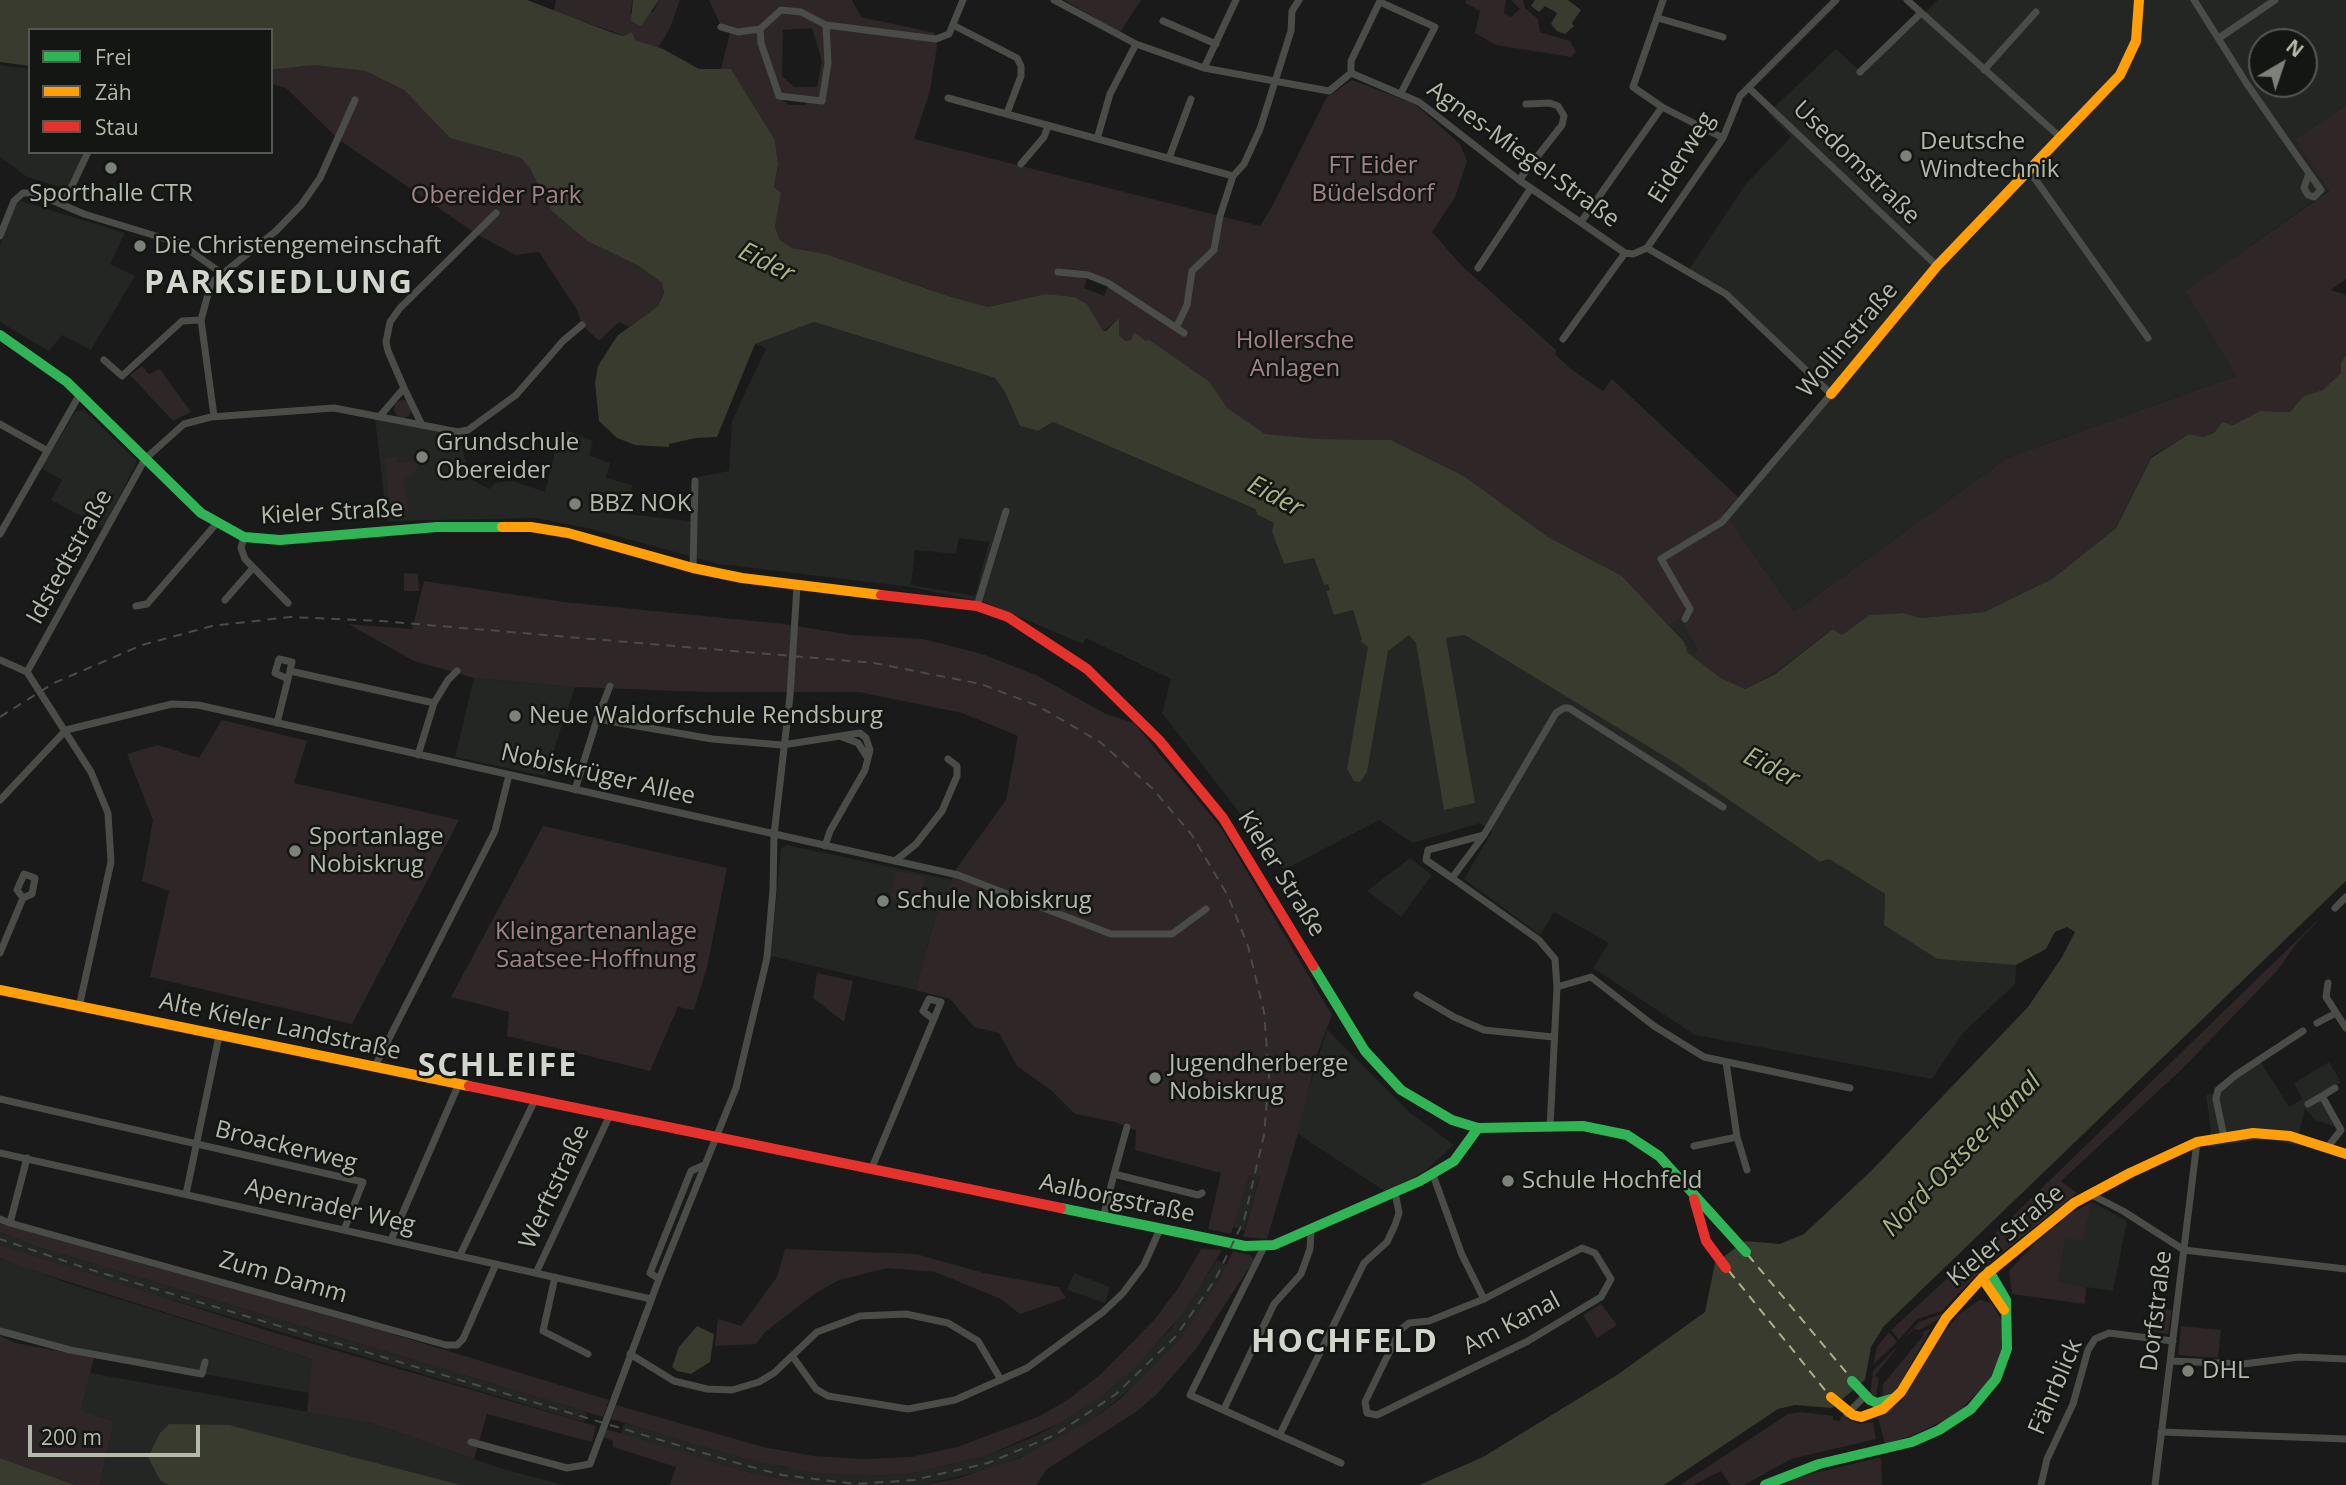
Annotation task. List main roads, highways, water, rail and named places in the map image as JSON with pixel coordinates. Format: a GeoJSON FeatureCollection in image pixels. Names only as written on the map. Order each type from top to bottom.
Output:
{"type":"FeatureCollection","features":[{"type":"Feature","properties":{"kind":"main road","name":"Wollinstraße"},"geometry":{"type":"LineString","coordinates":[[1831,394],[1937,266],[2120,75],[2131,58],[2136,41],[2138,0]]}},
{"type":"Feature","properties":{"kind":"main road","name":"Kieler Straße"},"geometry":{"type":"LineString","coordinates":[[0,335],[52,369],[182,497],[216,524],[244,537],[280,540],[436,527],[531,527],[568,533],[693,568],[797,586],[977,606],[1008,617],[1087,669],[1124,702],[1223,818],[1365,1051],[1391,1081],[1426,1107],[1478,1128],[1598,1128],[1633,1138],[1659,1156],[1694,1198],[1746,1252]]}},
{"type":"Feature","properties":{"kind":"main road","name":"Alte Kieler Landstraße"},"geometry":{"type":"LineString","coordinates":[[0,990],[716,1139]]}},
{"type":"Feature","properties":{"kind":"main road","name":"Aalborgstraße"},"geometry":{"type":"LineString","coordinates":[[716,1139],[1103,1218],[1265,1247],[1311,1231],[1433,1175],[1454,1161],[1478,1128]]}},
{"type":"Feature","properties":{"kind":"main road","name":"Kieler Straße"},"geometry":{"type":"LineString","coordinates":[[1834,1400],[1847,1414],[1861,1417],[1872,1414],[1895,1398],[1906,1385],[1933,1336],[1986,1274],[2074,1203],[2197,1142],[2273,1133],[2346,1154]]}},
{"type":"Feature","properties":{"kind":"main road","name":"Kieler Straße"},"geometry":{"type":"LineString","coordinates":[[1694,1198],[1706,1241],[1726,1268]]}},
{"type":"Feature","properties":{"kind":"main road"},"geometry":{"type":"LineString","coordinates":[[1986,1274],[2008,1316]]}},
{"type":"Feature","properties":{"kind":"main road"},"geometry":{"type":"LineString","coordinates":[[1765,1485],[1805,1469],[1912,1442],[1957,1420],[1982,1398],[2001,1369],[2007,1349],[2008,1316],[2000,1286],[1986,1274]]}},
{"type":"Feature","properties":{"kind":"main road"},"geometry":{"type":"LineString","coordinates":[[1965,1296],[1982,1292],[1996,1297]]}},
{"type":"Feature","properties":{"kind":"main road"},"geometry":{"type":"LineString","coordinates":[[1859,1388],[1877,1403],[1895,1398]]}},
{"type":"Feature","properties":{"kind":"water"},"geometry":{"type":"Polygon","coordinates":[[[0,0],[527,0],[613,33],[624,36],[632,32],[635,40],[663,49],[699,69],[731,69],[775,140],[778,164],[774,187],[781,193],[775,227],[780,240],[792,248],[826,254],[988,307],[1045,294],[1075,297],[1087,304],[1103,331],[1119,318],[1119,335],[1125,341],[1131,340],[1134,332],[1146,341],[1148,339],[1210,382],[1227,408],[1265,434],[1318,439],[1391,440],[1464,476],[1548,537],[1622,576],[1684,642],[1688,653],[1721,678],[1745,689],[1775,674],[1833,629],[1842,635],[1869,615],[1904,613],[1921,618],[1984,612],[2052,579],[2116,528],[2151,458],[2189,434],[2203,437],[2214,433],[2222,422],[2233,425],[2260,411],[2290,412],[2304,396],[2323,390],[2341,373],[2341,362],[2346,355],[2346,881],[1884,1326],[1871,1347],[1865,1380],[1832,1408],[1795,1405],[1778,1409],[1664,1485],[1419,1485],[1483,1457],[1617,1375],[1705,1312],[1715,1263],[1745,1241],[1780,1244],[1804,1234],[1872,1170],[2028,1007],[2062,957],[2075,932],[2067,927],[2055,932],[2046,949],[2016,965],[1937,959],[1884,925],[1885,894],[1829,859],[1820,862],[1672,761],[1465,635],[1446,638],[1475,803],[1444,810],[1416,643],[1409,635],[1388,651],[1367,772],[1360,782],[1354,781],[1347,769],[1368,647],[1360,641],[1362,640],[1353,610],[1334,615],[1326,591],[1330,590],[1328,584],[1324,585],[1314,558],[1284,564],[1272,531],[1274,523],[1258,515],[1255,509],[1053,422],[1038,431],[1020,426],[1005,392],[995,378],[814,322],[755,344],[717,437],[696,438],[669,444],[669,447],[635,445],[617,438],[599,421],[595,383],[598,366],[617,336],[658,306],[664,293],[662,283],[637,265],[587,241],[552,211],[530,169],[521,158],[450,138],[404,90],[365,71],[314,65],[273,70],[273,28],[28,28],[28,66],[0,62],[0,0]]]}},
{"type":"Feature","properties":{"kind":"water"},"geometry":{"type":"Polygon","coordinates":[[[633,0],[659,0],[641,26],[631,21],[633,0]]]}},
{"type":"Feature","properties":{"kind":"water"},"geometry":{"type":"Polygon","coordinates":[[[1535,0],[1568,0],[1581,10],[1572,23],[1574,26],[1565,34],[1557,31],[1551,24],[1557,13],[1545,6],[1539,12],[1531,6],[1535,0]]]}},
{"type":"Feature","properties":{"kind":"water"},"geometry":{"type":"Polygon","coordinates":[[[697,1326],[714,1334],[710,1362],[691,1374],[677,1371],[672,1367],[679,1347],[697,1326]]]}},
{"type":"Feature","properties":{"kind":"water"},"geometry":{"type":"Polygon","coordinates":[[[169,1424],[229,1425],[461,1485],[168,1485],[160,1480],[148,1457],[160,1433],[169,1424]]]}},
{"type":"Feature","properties":{"kind":"water"},"geometry":{"type":"Polygon","coordinates":[[[0,1458],[75,1485],[0,1485],[0,1458]]]}},
{"type":"Feature","properties":{"kind":"railway"},"geometry":{"type":"LineString","coordinates":[[0,717],[54,683],[142,645],[212,626],[290,617],[381,621],[874,663],[981,684],[1038,706],[1100,742],[1152,788],[1192,835],[1228,896],[1248,946],[1264,1012],[1269,1076],[1264,1135],[1244,1220],[1215,1280],[1176,1336],[1116,1394],[1055,1435],[988,1463],[914,1480],[856,1484],[782,1475],[744,1465],[85,1268],[0,1239]]}},
{"type":"Feature","properties":{"kind":"place","name":"Deutsche Windtechnik"},"geometry":{"type":"Point","coordinates":[1906,156]}},
{"type":"Feature","properties":{"kind":"place","name":"Sporthalle CTR"},"geometry":{"type":"Point","coordinates":[111,168]}},
{"type":"Feature","properties":{"kind":"place","name":"Die Christengemeinschaft"},"geometry":{"type":"Point","coordinates":[140,246]}},
{"type":"Feature","properties":{"kind":"place","name":"Grundschule Obereider"},"geometry":{"type":"Point","coordinates":[422,457]}},
{"type":"Feature","properties":{"kind":"place","name":"BBZ NOK"},"geometry":{"type":"Point","coordinates":[575,504]}},
{"type":"Feature","properties":{"kind":"place","name":"Neue Waldorfschule Rendsburg"},"geometry":{"type":"Point","coordinates":[515,716]}},
{"type":"Feature","properties":{"kind":"place","name":"Sportanlage Nobiskrug"},"geometry":{"type":"Point","coordinates":[295,851]}},
{"type":"Feature","properties":{"kind":"place","name":"Schule Nobiskrug"},"geometry":{"type":"Point","coordinates":[883,901]}},
{"type":"Feature","properties":{"kind":"place","name":"Jugendherberge Nobiskrug"},"geometry":{"type":"Point","coordinates":[1155,1078]}},
{"type":"Feature","properties":{"kind":"place","name":"Schule Hochfeld"},"geometry":{"type":"Point","coordinates":[1508,1181]}},
{"type":"Feature","properties":{"kind":"place","name":"DHL"},"geometry":{"type":"Point","coordinates":[2188,1371]}},
{"type":"Feature","properties":{"kind":"district","name":"PARKSIEDLUNG"},"geometry":{"type":"Point","coordinates":[279,284]}},
{"type":"Feature","properties":{"kind":"district","name":"SCHLEIFE"},"geometry":{"type":"Point","coordinates":[498,1067]}},
{"type":"Feature","properties":{"kind":"district","name":"HOCHFELD"},"geometry":{"type":"Point","coordinates":[1345,1343]}},
{"type":"Feature","properties":{"kind":"park label","name":"FT Eider Büdelsdorf"},"geometry":{"type":"Point","coordinates":[1373,180]}},
{"type":"Feature","properties":{"kind":"park label","name":"Obereider Park"},"geometry":{"type":"Point","coordinates":[496,196]}},
{"type":"Feature","properties":{"kind":"park label","name":"Hollersche Anlagen"},"geometry":{"type":"Point","coordinates":[1295,355]}},
{"type":"Feature","properties":{"kind":"park label","name":"Kleingartenanlage Saatsee-Hoffnung"},"geometry":{"type":"Point","coordinates":[596,946]}},
{"type":"Feature","properties":{"kind":"water label","name":"Eider"},"geometry":{"type":"Point","coordinates":[766,263]}},
{"type":"Feature","properties":{"kind":"water label","name":"Eider"},"geometry":{"type":"Point","coordinates":[1275,497]}},
{"type":"Feature","properties":{"kind":"water label","name":"Eider"},"geometry":{"type":"Point","coordinates":[1771,768]}},
{"type":"Feature","properties":{"kind":"water label","name":"Nord-Ostsee-Kanal"},"geometry":{"type":"Point","coordinates":[1962,1155]}}]}
